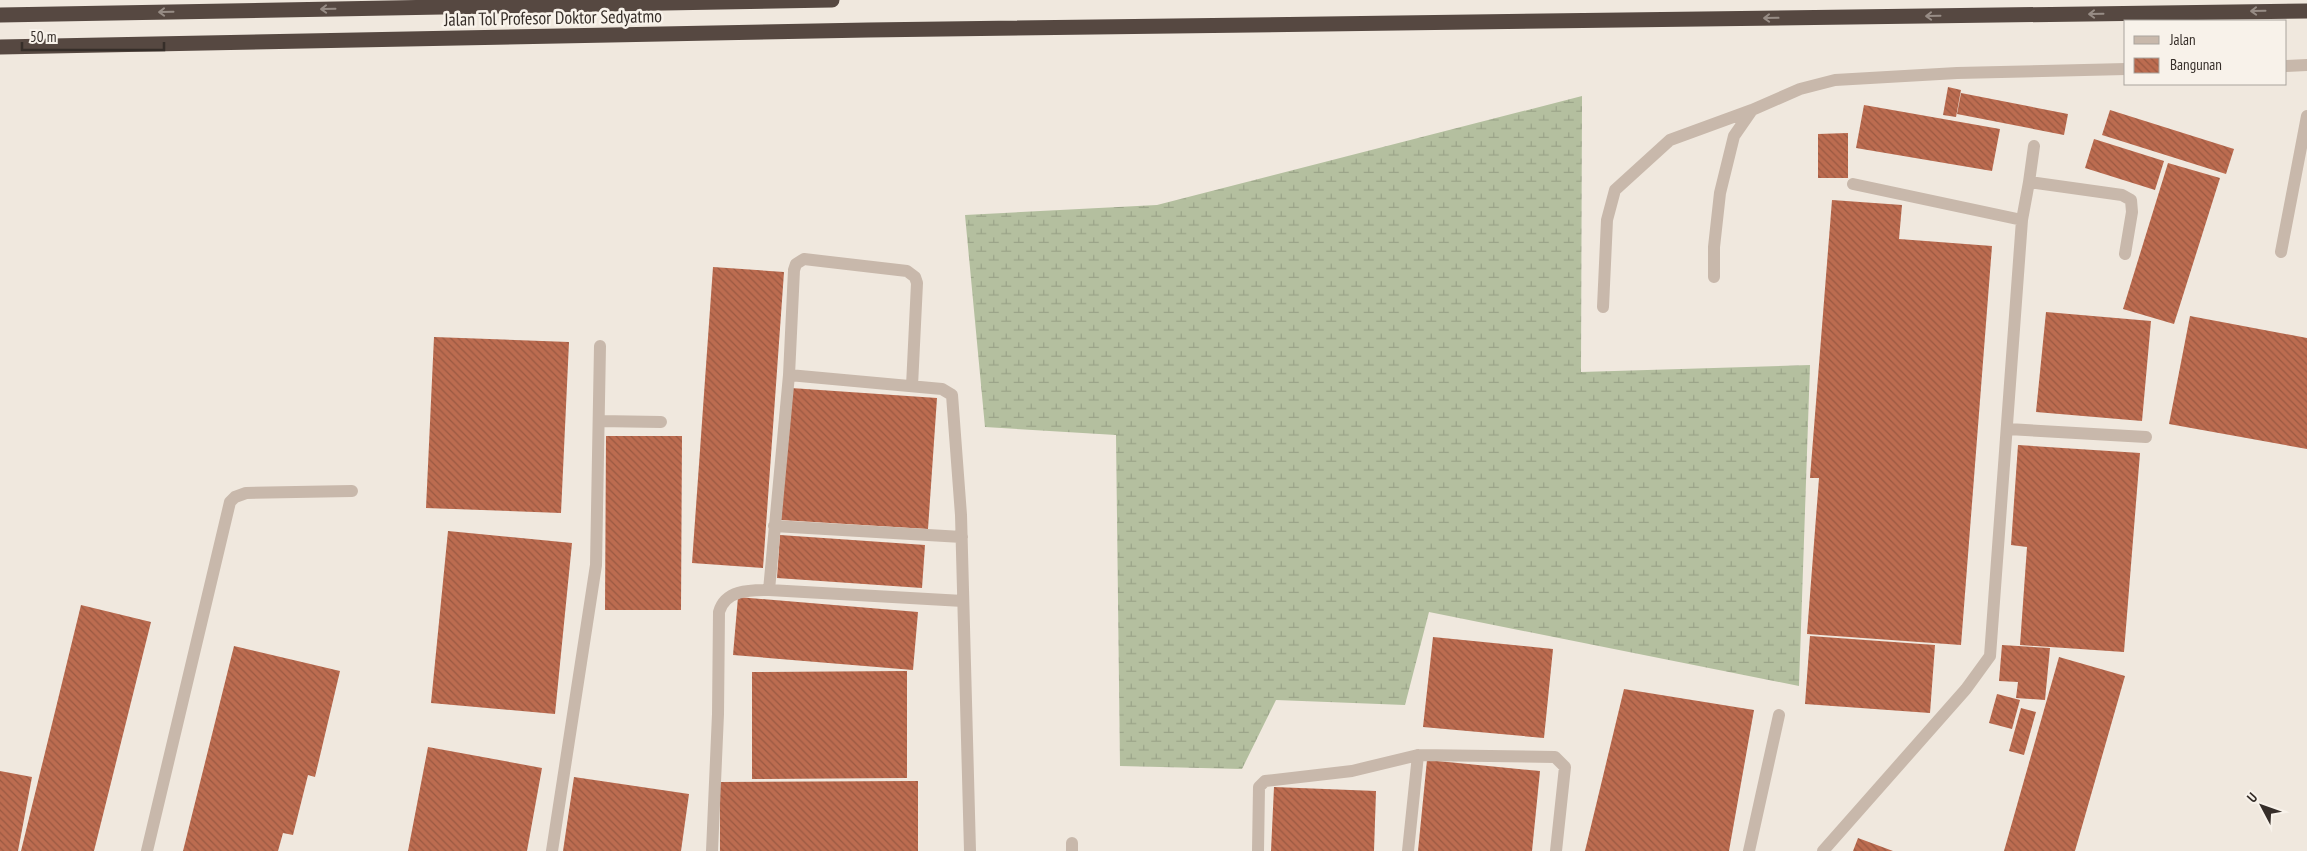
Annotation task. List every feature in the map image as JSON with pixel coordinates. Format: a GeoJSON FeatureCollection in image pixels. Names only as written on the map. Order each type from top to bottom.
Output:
{"type":"FeatureCollection","features":[{"type":"Feature","properties":{"kind":"highway","name":"Jalan Tol Profesor Doktor Sedyatmo"},"geometry":{"type":"LineString","coordinates":[[0,15],[832,0]]}},
{"type":"Feature","properties":{"kind":"highway","name":"Jalan Tol Profesor Doktor Sedyatmo"},"geometry":{"type":"LineString","coordinates":[[0,47],[858,30],[2307,11]]}},
{"type":"Feature","properties":{"kind":"lane"},"geometry":{"type":"LineString","coordinates":[[2287,66],[2307,65]]}},
{"type":"Feature","properties":{"kind":"lane"},"geometry":{"type":"LineString","coordinates":[[1603,307],[1607,220],[1615,190],[1670,140],[1752,110],[1800,89],[1835,80],[1957,73],[2124,69]]}},
{"type":"Feature","properties":{"kind":"lane"},"geometry":{"type":"LineString","coordinates":[[1714,277],[1714,247],[1720,193],[1734,136],[1752,110]]}},
{"type":"Feature","properties":{"kind":"lane"},"geometry":{"type":"LineString","coordinates":[[2281,252],[2307,116]]}},
{"type":"Feature","properties":{"kind":"lane"},"geometry":{"type":"LineString","coordinates":[[1823,851],[1966,689],[1990,656],[2022,220],[2034,146]]}},
{"type":"Feature","properties":{"kind":"lane"},"geometry":{"type":"LineString","coordinates":[[2029,182],[2122,195],[2131,200],[2132,212],[2125,254]]}},
{"type":"Feature","properties":{"kind":"lane"},"geometry":{"type":"LineString","coordinates":[[1853,184],[2022,220]]}},
{"type":"Feature","properties":{"kind":"lane"},"geometry":{"type":"LineString","coordinates":[[769,590],[789,375],[794,270],[796,264],[804,259],[907,271],[915,277],[917,283],[912,386]]}},
{"type":"Feature","properties":{"kind":"lane"},"geometry":{"type":"LineString","coordinates":[[552,851],[596,565],[600,346]]}},
{"type":"Feature","properties":{"kind":"lane"},"geometry":{"type":"LineString","coordinates":[[789,375],[942,389],[952,395],[962,537],[970,851]]}},
{"type":"Feature","properties":{"kind":"lane"},"geometry":{"type":"LineString","coordinates":[[598,421],[661,422]]}},
{"type":"Feature","properties":{"kind":"lane"},"geometry":{"type":"LineString","coordinates":[[2008,429],[2146,437]]}},
{"type":"Feature","properties":{"kind":"lane"},"geometry":{"type":"LineString","coordinates":[[147,851],[230,502],[246,493],[352,491]]}},
{"type":"Feature","properties":{"kind":"lane"},"geometry":{"type":"LineString","coordinates":[[774,526],[962,537]]}},
{"type":"Feature","properties":{"kind":"lane"},"geometry":{"type":"LineString","coordinates":[[712,851],[718,714],[719,612],[724,599],[730,595],[769,590],[963,601]]}},
{"type":"Feature","properties":{"kind":"lane"},"geometry":{"type":"LineString","coordinates":[[1748,851],[1779,715]]}},
{"type":"Feature","properties":{"kind":"lane"},"geometry":{"type":"LineString","coordinates":[[1408,851],[1418,755]]}},
{"type":"Feature","properties":{"kind":"lane"},"geometry":{"type":"LineString","coordinates":[[1258,851],[1259,787],[1265,782],[1352,771],[1418,755],[1555,757],[1565,767],[1556,851]]}},
{"type":"Feature","properties":{"kind":"green space"},"geometry":{"type":"Polygon","coordinates":[[[1582,96],[1581,372],[1810,365],[1799,686],[1429,612],[1405,705],[1276,700],[1242,769],[1120,766],[1116,435],[985,427],[965,215],[1157,205],[1582,96]]]}},
{"type":"Feature","properties":{"kind":"building"},"geometry":{"type":"Polygon","coordinates":[[[1948,87],[1961,90],[1956,117],[1943,115],[1948,87]]]}},
{"type":"Feature","properties":{"kind":"building"},"geometry":{"type":"Polygon","coordinates":[[[1961,93],[2068,114],[2064,135],[1957,114],[1961,93]]]}},
{"type":"Feature","properties":{"kind":"building"},"geometry":{"type":"Polygon","coordinates":[[[1864,105],[2000,129],[1992,171],[1856,148],[1864,105]]]}},
{"type":"Feature","properties":{"kind":"building"},"geometry":{"type":"Polygon","coordinates":[[[2110,110],[2234,149],[2226,174],[2102,135],[2110,110]]]}},
{"type":"Feature","properties":{"kind":"building"},"geometry":{"type":"Polygon","coordinates":[[[1848,133],[1848,178],[1818,178],[1818,134],[1848,133]]]}},
{"type":"Feature","properties":{"kind":"building"},"geometry":{"type":"Polygon","coordinates":[[[2094,139],[2164,161],[2155,190],[2085,168],[2094,139]]]}},
{"type":"Feature","properties":{"kind":"building"},"geometry":{"type":"Polygon","coordinates":[[[2168,163],[2220,178],[2174,324],[2123,309],[2168,163]]]}},
{"type":"Feature","properties":{"kind":"building"},"geometry":{"type":"Polygon","coordinates":[[[1832,200],[1902,205],[1899,239],[1992,246],[1961,645],[1807,634],[1819,478],[1810,478],[1832,200]]]}},
{"type":"Feature","properties":{"kind":"building"},"geometry":{"type":"Polygon","coordinates":[[[713,267],[784,272],[763,568],[692,563],[713,267]]]}},
{"type":"Feature","properties":{"kind":"building"},"geometry":{"type":"Polygon","coordinates":[[[2046,312],[2151,321],[2142,421],[2036,412],[2046,312]]]}},
{"type":"Feature","properties":{"kind":"building"},"geometry":{"type":"Polygon","coordinates":[[[2190,316],[2307,338],[2307,449],[2169,424],[2190,316]]]}},
{"type":"Feature","properties":{"kind":"building"},"geometry":{"type":"Polygon","coordinates":[[[434,337],[569,342],[561,513],[426,508],[434,337]]]}},
{"type":"Feature","properties":{"kind":"building"},"geometry":{"type":"Polygon","coordinates":[[[791,388],[937,398],[928,529],[781,520],[791,388]]]}},
{"type":"Feature","properties":{"kind":"building"},"geometry":{"type":"Polygon","coordinates":[[[606,436],[682,436],[681,610],[605,610],[606,436]]]}},
{"type":"Feature","properties":{"kind":"building"},"geometry":{"type":"Polygon","coordinates":[[[2018,445],[2140,453],[2124,652],[2020,645],[2027,547],[2011,545],[2018,445]]]}},
{"type":"Feature","properties":{"kind":"building"},"geometry":{"type":"Polygon","coordinates":[[[448,531],[572,543],[555,714],[431,703],[448,531]]]}},
{"type":"Feature","properties":{"kind":"building"},"geometry":{"type":"Polygon","coordinates":[[[780,535],[925,545],[922,588],[777,578],[780,535]]]}},
{"type":"Feature","properties":{"kind":"building"},"geometry":{"type":"Polygon","coordinates":[[[738,597],[918,612],[913,670],[733,655],[738,597]]]}},
{"type":"Feature","properties":{"kind":"building"},"geometry":{"type":"Polygon","coordinates":[[[81,605],[151,622],[94,851],[21,851],[81,605]]]}},
{"type":"Feature","properties":{"kind":"building"},"geometry":{"type":"Polygon","coordinates":[[[1810,636],[1935,645],[1930,713],[1805,704],[1810,636]]]}},
{"type":"Feature","properties":{"kind":"building"},"geometry":{"type":"Polygon","coordinates":[[[1433,637],[1553,649],[1544,738],[1423,727],[1433,637]]]}},
{"type":"Feature","properties":{"kind":"building"},"geometry":{"type":"Polygon","coordinates":[[[2002,645],[2050,648],[2045,700],[2016,698],[2018,682],[1999,681],[2002,645]]]}},
{"type":"Feature","properties":{"kind":"building"},"geometry":{"type":"Polygon","coordinates":[[[234,646],[340,671],[315,777],[308,775],[293,835],[283,833],[278,851],[183,851],[234,646]]]}},
{"type":"Feature","properties":{"kind":"building"},"geometry":{"type":"Polygon","coordinates":[[[2059,657],[2125,676],[2075,851],[2004,851],[2059,657]]]}},
{"type":"Feature","properties":{"kind":"building"},"geometry":{"type":"Polygon","coordinates":[[[907,671],[907,778],[752,779],[752,672],[907,671]]]}},
{"type":"Feature","properties":{"kind":"building"},"geometry":{"type":"Polygon","coordinates":[[[1624,689],[1754,710],[1729,851],[1585,851],[1624,689]]]}},
{"type":"Feature","properties":{"kind":"building"},"geometry":{"type":"Polygon","coordinates":[[[1997,694],[2020,700],[2012,729],[1989,723],[1997,694]]]}},
{"type":"Feature","properties":{"kind":"building"},"geometry":{"type":"Polygon","coordinates":[[[2021,708],[2036,712],[2024,755],[2009,751],[2021,708]]]}},
{"type":"Feature","properties":{"kind":"building"},"geometry":{"type":"Polygon","coordinates":[[[428,747],[542,768],[527,851],[408,851],[428,747]]]}},
{"type":"Feature","properties":{"kind":"building"},"geometry":{"type":"Polygon","coordinates":[[[1427,760],[1540,771],[1532,851],[1418,851],[1427,760]]]}},
{"type":"Feature","properties":{"kind":"building"},"geometry":{"type":"Polygon","coordinates":[[[0,771],[32,777],[18,851],[0,851],[0,771]]]}},
{"type":"Feature","properties":{"kind":"building"},"geometry":{"type":"Polygon","coordinates":[[[574,777],[689,794],[681,851],[563,851],[574,777]]]}},
{"type":"Feature","properties":{"kind":"building"},"geometry":{"type":"Polygon","coordinates":[[[918,781],[918,851],[720,851],[720,782],[918,781]]]}},
{"type":"Feature","properties":{"kind":"building"},"geometry":{"type":"Polygon","coordinates":[[[1274,787],[1376,791],[1374,851],[1271,851],[1274,787]]]}},
{"type":"Feature","properties":{"kind":"building"},"geometry":{"type":"Polygon","coordinates":[[[1858,838],[1893,851],[1853,851],[1858,838]]]}}]}
